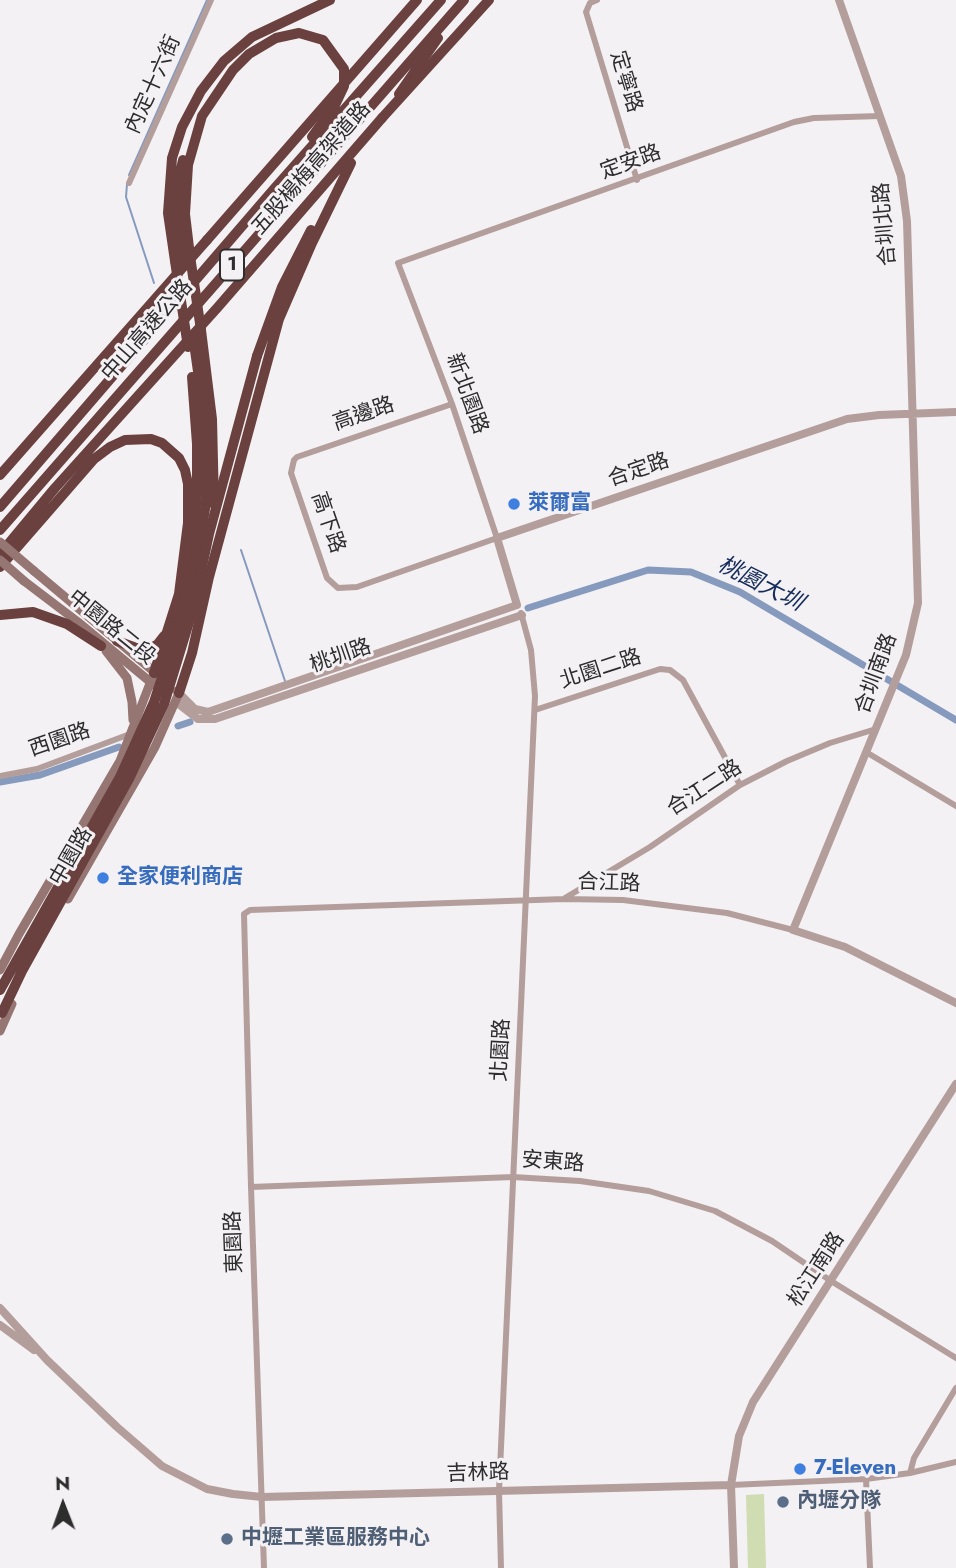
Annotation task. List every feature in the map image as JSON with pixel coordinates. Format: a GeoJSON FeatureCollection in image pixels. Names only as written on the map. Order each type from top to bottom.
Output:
{"type":"FeatureCollection","features":[{"type":"Feature","properties":{"kind":"highway"},"geometry":{"type":"LineString","coordinates":[[166,688],[192,587],[206,503],[204,414],[177,221],[180,173],[192,124],[206,95],[225,68],[252,37],[330,0]]}},
{"type":"Feature","properties":{"kind":"highway","name":"五股楊梅高架道路"},"geometry":{"type":"LineString","coordinates":[[0,475],[417,0]]}},
{"type":"Feature","properties":{"kind":"highway","name":"中山高速公路"},"geometry":{"type":"LineString","coordinates":[[0,507],[441,0]]}},
{"type":"Feature","properties":{"kind":"highway"},"geometry":{"type":"LineString","coordinates":[[1,1016],[34,949],[130,777],[164,704],[190,620],[209,534],[257,356],[268,322],[293,265],[342,175],[464,0]]}},
{"type":"Feature","properties":{"kind":"highway","name":"中山高速公路"},"geometry":{"type":"LineString","coordinates":[[0,530],[464,0]]}},
{"type":"Feature","properties":{"kind":"highway","name":"五股楊梅高架道路"},"geometry":{"type":"LineString","coordinates":[[0,554],[55,488],[489,0]]}},
{"type":"Feature","properties":{"kind":"highway"},"geometry":{"type":"LineString","coordinates":[[209,577],[215,454],[182,259],[188,165],[201,116],[233,70],[249,54],[276,38],[299,33],[323,40],[344,69],[344,86],[335,105],[274,189]]}},
{"type":"Feature","properties":{"kind":"highway"},"geometry":{"type":"LineString","coordinates":[[177,697],[192,653],[209,577],[279,319],[351,163]]}},
{"type":"Feature","properties":{"kind":"highway"},"geometry":{"type":"LineString","coordinates":[[0,990],[120,777],[154,702],[181,619],[188,582],[197,494],[194,338]]}},
{"type":"Feature","properties":{"kind":"highway"},"geometry":{"type":"LineString","coordinates":[[0,567],[94,459],[125,440],[139,438],[163,443],[179,458],[185,470],[189,510],[184,570]]}},
{"type":"Feature","properties":{"kind":"highway"},"geometry":{"type":"LineString","coordinates":[[153,678],[206,503]]}},
{"type":"Feature","properties":{"kind":"highway"},"geometry":{"type":"LineString","coordinates":[[0,615],[33,612],[66,624],[101,646]]}},
{"type":"Feature","properties":{"kind":"highway"},"geometry":{"type":"LineString","coordinates":[[117,641],[134,649],[149,649],[157,645],[164,636],[173,618]]}},
{"type":"Feature","properties":{"kind":"main road","name":"中園路二段"},"geometry":{"type":"LineString","coordinates":[[0,542],[117,641],[153,678]]}},
{"type":"Feature","properties":{"kind":"main road","name":"中園路二段"},"geometry":{"type":"LineString","coordinates":[[0,560],[24,582],[177,697]]}},
{"type":"Feature","properties":{"kind":"main road"},"geometry":{"type":"LineString","coordinates":[[89,631],[127,678],[133,723]]}},
{"type":"Feature","properties":{"kind":"main road","name":"中園路"},"geometry":{"type":"LineString","coordinates":[[0,970],[120,761],[153,678]]}},
{"type":"Feature","properties":{"kind":"main road"},"geometry":{"type":"LineString","coordinates":[[118,812],[141,746],[166,688]]}},
{"type":"Feature","properties":{"kind":"main road","name":"中園路"},"geometry":{"type":"LineString","coordinates":[[0,1031],[45,936],[155,747],[177,697]]}},
{"type":"Feature","properties":{"kind":"street","name":"內定十六街"},"geometry":{"type":"LineString","coordinates":[[129,183],[211,0]]}},
{"type":"Feature","properties":{"kind":"street","name":"定寧路"},"geometry":{"type":"LineString","coordinates":[[597,0],[590,3],[586,12],[637,180]]}},
{"type":"Feature","properties":{"kind":"street","name":"合圳北路"},"geometry":{"type":"LineString","coordinates":[[839,0],[901,176],[907,221],[911,414]]}},
{"type":"Feature","properties":{"kind":"street","name":"定安路"},"geometry":{"type":"LineString","coordinates":[[398,263],[794,122],[814,118],[880,116]]}},
{"type":"Feature","properties":{"kind":"street","name":"新北園路"},"geometry":{"type":"LineString","coordinates":[[398,263],[452,404],[497,538]]}},
{"type":"Feature","properties":{"kind":"street","name":"高邊路"},"geometry":{"type":"LineString","coordinates":[[292,465],[296,457],[452,404]]}},
{"type":"Feature","properties":{"kind":"street","name":"合定路"},"geometry":{"type":"LineString","coordinates":[[338,589],[349,589],[847,419],[956,412]]}},
{"type":"Feature","properties":{"kind":"street","name":"合圳南路"},"geometry":{"type":"LineString","coordinates":[[793,930],[906,655],[918,603],[911,414]]}},
{"type":"Feature","properties":{"kind":"street","name":"高下路"},"geometry":{"type":"LineString","coordinates":[[292,465],[291,473],[327,578],[338,589]]}},
{"type":"Feature","properties":{"kind":"street","name":"北園路"},"geometry":{"type":"LineString","coordinates":[[497,538],[522,615],[535,673],[499,1491],[501,1568]]}},
{"type":"Feature","properties":{"kind":"street","name":"桃圳路"},"geometry":{"type":"LineString","coordinates":[[177,697],[195,709],[208,712],[517,605]]}},
{"type":"Feature","properties":{"kind":"street","name":"桃圳路"},"geometry":{"type":"LineString","coordinates":[[177,697],[198,719],[215,719],[522,615]]}},
{"type":"Feature","properties":{"kind":"street","name":"北園二路"},"geometry":{"type":"LineString","coordinates":[[535,710],[660,669],[670,670],[683,680],[740,785]]}},
{"type":"Feature","properties":{"kind":"street","name":"合江二路"},"geometry":{"type":"LineString","coordinates":[[564,900],[659,841],[740,785],[830,743],[876,729]]}},
{"type":"Feature","properties":{"kind":"street","name":"西園路"},"geometry":{"type":"LineString","coordinates":[[0,776],[37,769],[130,734]]}},
{"type":"Feature","properties":{"kind":"street"},"geometry":{"type":"LineString","coordinates":[[866,752],[956,806]]}},
{"type":"Feature","properties":{"kind":"street","name":"合江路"},"geometry":{"type":"LineString","coordinates":[[244,915],[250,910],[564,900],[630,901],[688,908],[727,913],[845,947],[956,1003]]}},
{"type":"Feature","properties":{"kind":"street","name":"東園路"},"geometry":{"type":"LineString","coordinates":[[244,915],[264,1568]]}},
{"type":"Feature","properties":{"kind":"street","name":"松江南路"},"geometry":{"type":"LineString","coordinates":[[734,1568],[731,1485],[740,1436],[752,1402],[956,1084]]}},
{"type":"Feature","properties":{"kind":"street","name":"安東路"},"geometry":{"type":"LineString","coordinates":[[251,1187],[513,1177],[580,1181],[649,1191],[707,1208],[772,1241],[956,1358]]}},
{"type":"Feature","properties":{"kind":"street","name":"吉林路"},"geometry":{"type":"LineString","coordinates":[[0,1308],[47,1360],[162,1466],[207,1489],[233,1494],[262,1497],[731,1485],[866,1479],[910,1474],[956,1462]]}},
{"type":"Feature","properties":{"kind":"street","name":"吉林路"},"geometry":{"type":"LineString","coordinates":[[0,1325],[47,1360]]}},
{"type":"Feature","properties":{"kind":"street"},"geometry":{"type":"LineString","coordinates":[[910,1474],[914,1458],[956,1388]]}},
{"type":"Feature","properties":{"kind":"street"},"geometry":{"type":"LineString","coordinates":[[866,1479],[870,1568]]}},
{"type":"Feature","properties":{"kind":"green space"},"geometry":{"type":"Polygon","coordinates":[[[764,1494],[766,1568],[748,1568],[746,1495],[764,1494]]]}},
{"type":"Feature","properties":{"kind":"waterway"},"geometry":{"type":"LineString","coordinates":[[129,175],[207,0]]}},
{"type":"Feature","properties":{"kind":"waterway"},"geometry":{"type":"LineString","coordinates":[[127,184],[126,197],[154,283]]}},
{"type":"Feature","properties":{"kind":"waterway"},"geometry":{"type":"LineString","coordinates":[[241,550],[285,681]]}},
{"type":"Feature","properties":{"kind":"waterway","name":"桃園大圳"},"geometry":{"type":"LineString","coordinates":[[528,608],[648,570],[691,572],[740,592],[956,720]]}},
{"type":"Feature","properties":{"kind":"waterway","name":"桃園大圳"},"geometry":{"type":"LineString","coordinates":[[178,726],[190,722]]}},
{"type":"Feature","properties":{"kind":"waterway","name":"桃園大圳"},"geometry":{"type":"LineString","coordinates":[[0,782],[40,775],[119,747]]}},
{"type":"Feature","properties":{"kind":"place","name":"萊爾富"},"geometry":{"type":"Point","coordinates":[514,504]}},
{"type":"Feature","properties":{"kind":"place","name":"全家便利商店"},"geometry":{"type":"Point","coordinates":[103,878]}},
{"type":"Feature","properties":{"kind":"place","name":"7-Eleven"},"geometry":{"type":"Point","coordinates":[800,1469]}},
{"type":"Feature","properties":{"kind":"place","name":"內壢分隊"},"geometry":{"type":"Point","coordinates":[783,1502]}},
{"type":"Feature","properties":{"kind":"place","name":"中壢工業區服務中心"},"geometry":{"type":"Point","coordinates":[227,1539]}}]}
